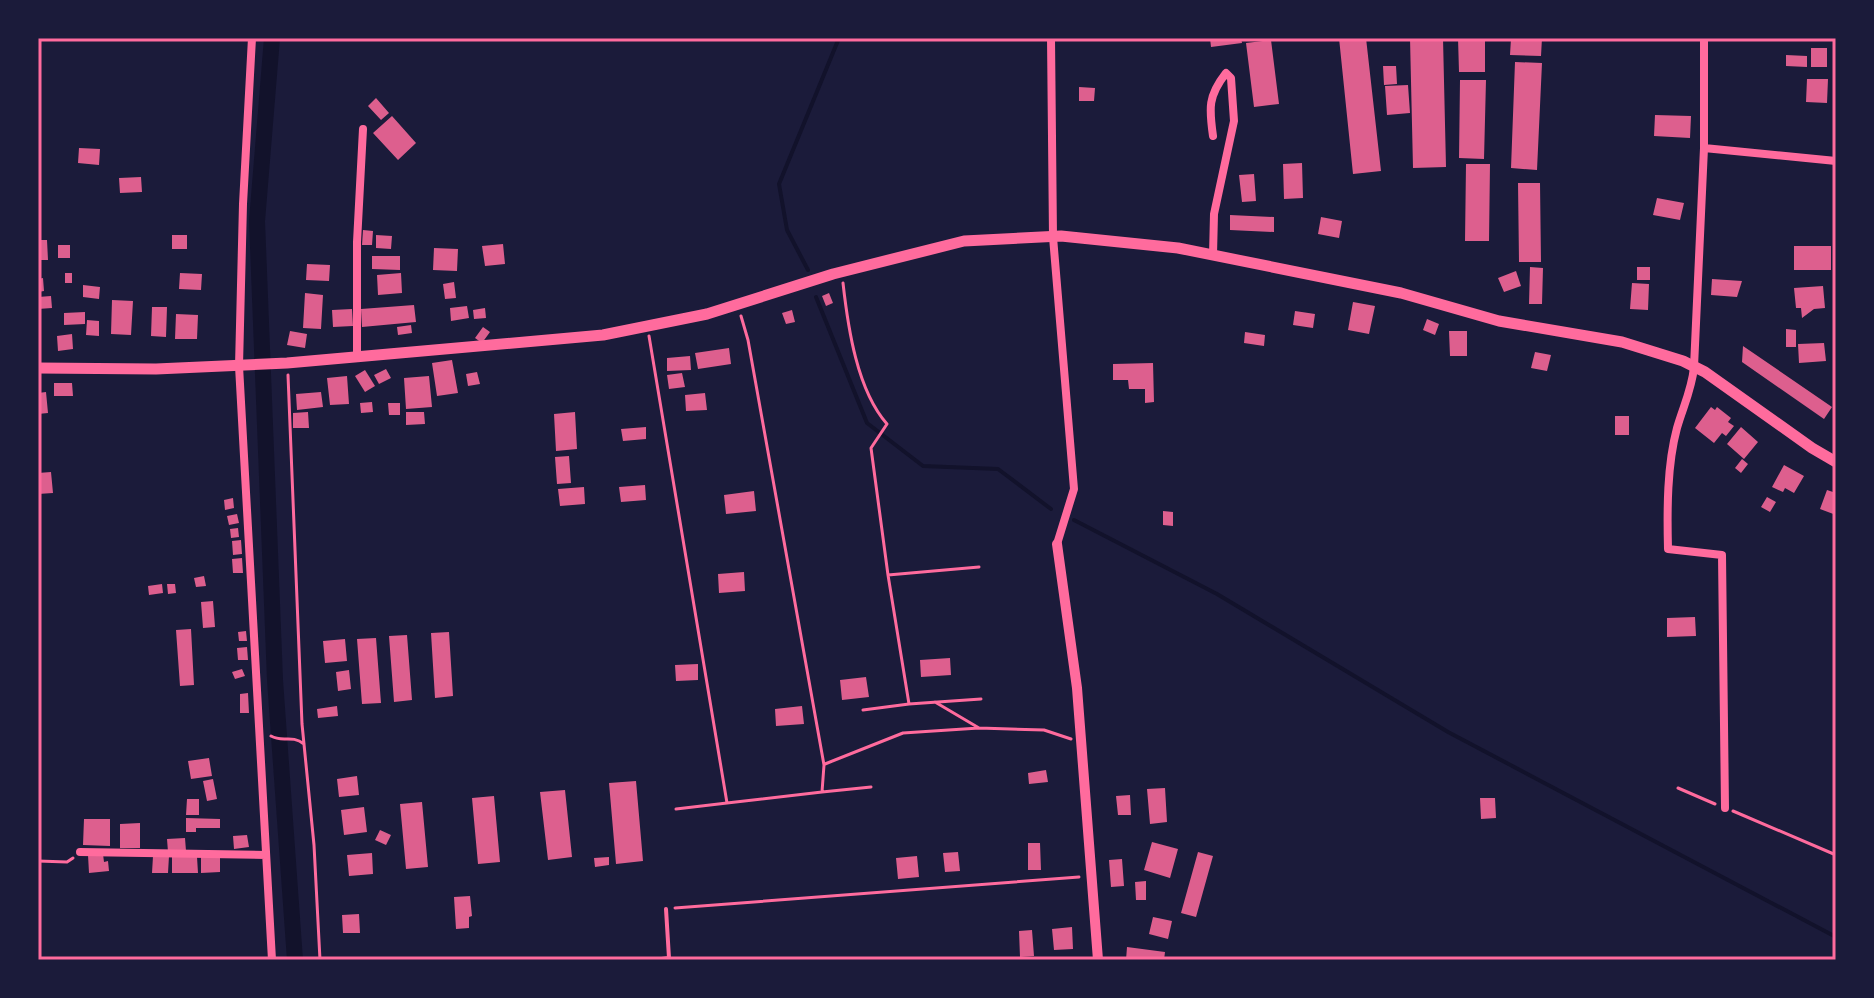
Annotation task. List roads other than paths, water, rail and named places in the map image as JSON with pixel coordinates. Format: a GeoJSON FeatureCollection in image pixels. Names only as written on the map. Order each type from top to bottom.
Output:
{"type":"FeatureCollection","features":[{"type":"Feature","properties":{"kind":"main road"},"geometry":{"type":"LineString","coordinates":[[38,368],[156,369],[284,364],[603,335],[707,314],[841,272],[964,241],[1053,237],[1178,248],[1401,293],[1499,321],[1622,342],[1694,367],[1836,462]]}},
{"type":"Feature","properties":{"kind":"street"},"geometry":{"type":"LineString","coordinates":[[252,38],[243,204],[239,366],[272,960]]}},
{"type":"Feature","properties":{"kind":"street"},"geometry":{"type":"LineString","coordinates":[[1051,38],[1053,237],[1074,489],[1057,544],[1077,688],[1098,960]]}},
{"type":"Feature","properties":{"kind":"street"},"geometry":{"type":"LineString","coordinates":[[1704,38],[1704,148],[1693,383],[1675,440],[1668,549],[1722,555],[1725,808]]}},
{"type":"Feature","properties":{"kind":"street"},"geometry":{"type":"LineString","coordinates":[[1213,136],[1210,113],[1213,88],[1226,73],[1231,78],[1234,121],[1214,214],[1213,255]]}},
{"type":"Feature","properties":{"kind":"street"},"geometry":{"type":"LineString","coordinates":[[357,356],[357,242],[363,129]]}},
{"type":"Feature","properties":{"kind":"street"},"geometry":{"type":"LineString","coordinates":[[1704,148],[1836,161]]}},
{"type":"Feature","properties":{"kind":"street"},"geometry":{"type":"LineString","coordinates":[[80,852],[266,855]]}},
{"type":"Feature","properties":{"kind":"lane"},"geometry":{"type":"LineString","coordinates":[[654,960],[669,958],[666,909]]}},
{"type":"Feature","properties":{"kind":"waterway"},"geometry":{"type":"LineString","coordinates":[[272,38],[257,221],[275,680],[295,960]]}},
{"type":"Feature","properties":{"kind":"waterway"},"geometry":{"type":"LineString","coordinates":[[808,270],[787,230],[779,184],[839,38]]}},
{"type":"Feature","properties":{"kind":"waterway"},"geometry":{"type":"LineString","coordinates":[[816,297],[867,423],[923,466],[998,469],[1051,509]]}},
{"type":"Feature","properties":{"kind":"waterway"},"geometry":{"type":"LineString","coordinates":[[1074,520],[1217,594],[1448,732],[1836,937]]}}]}
